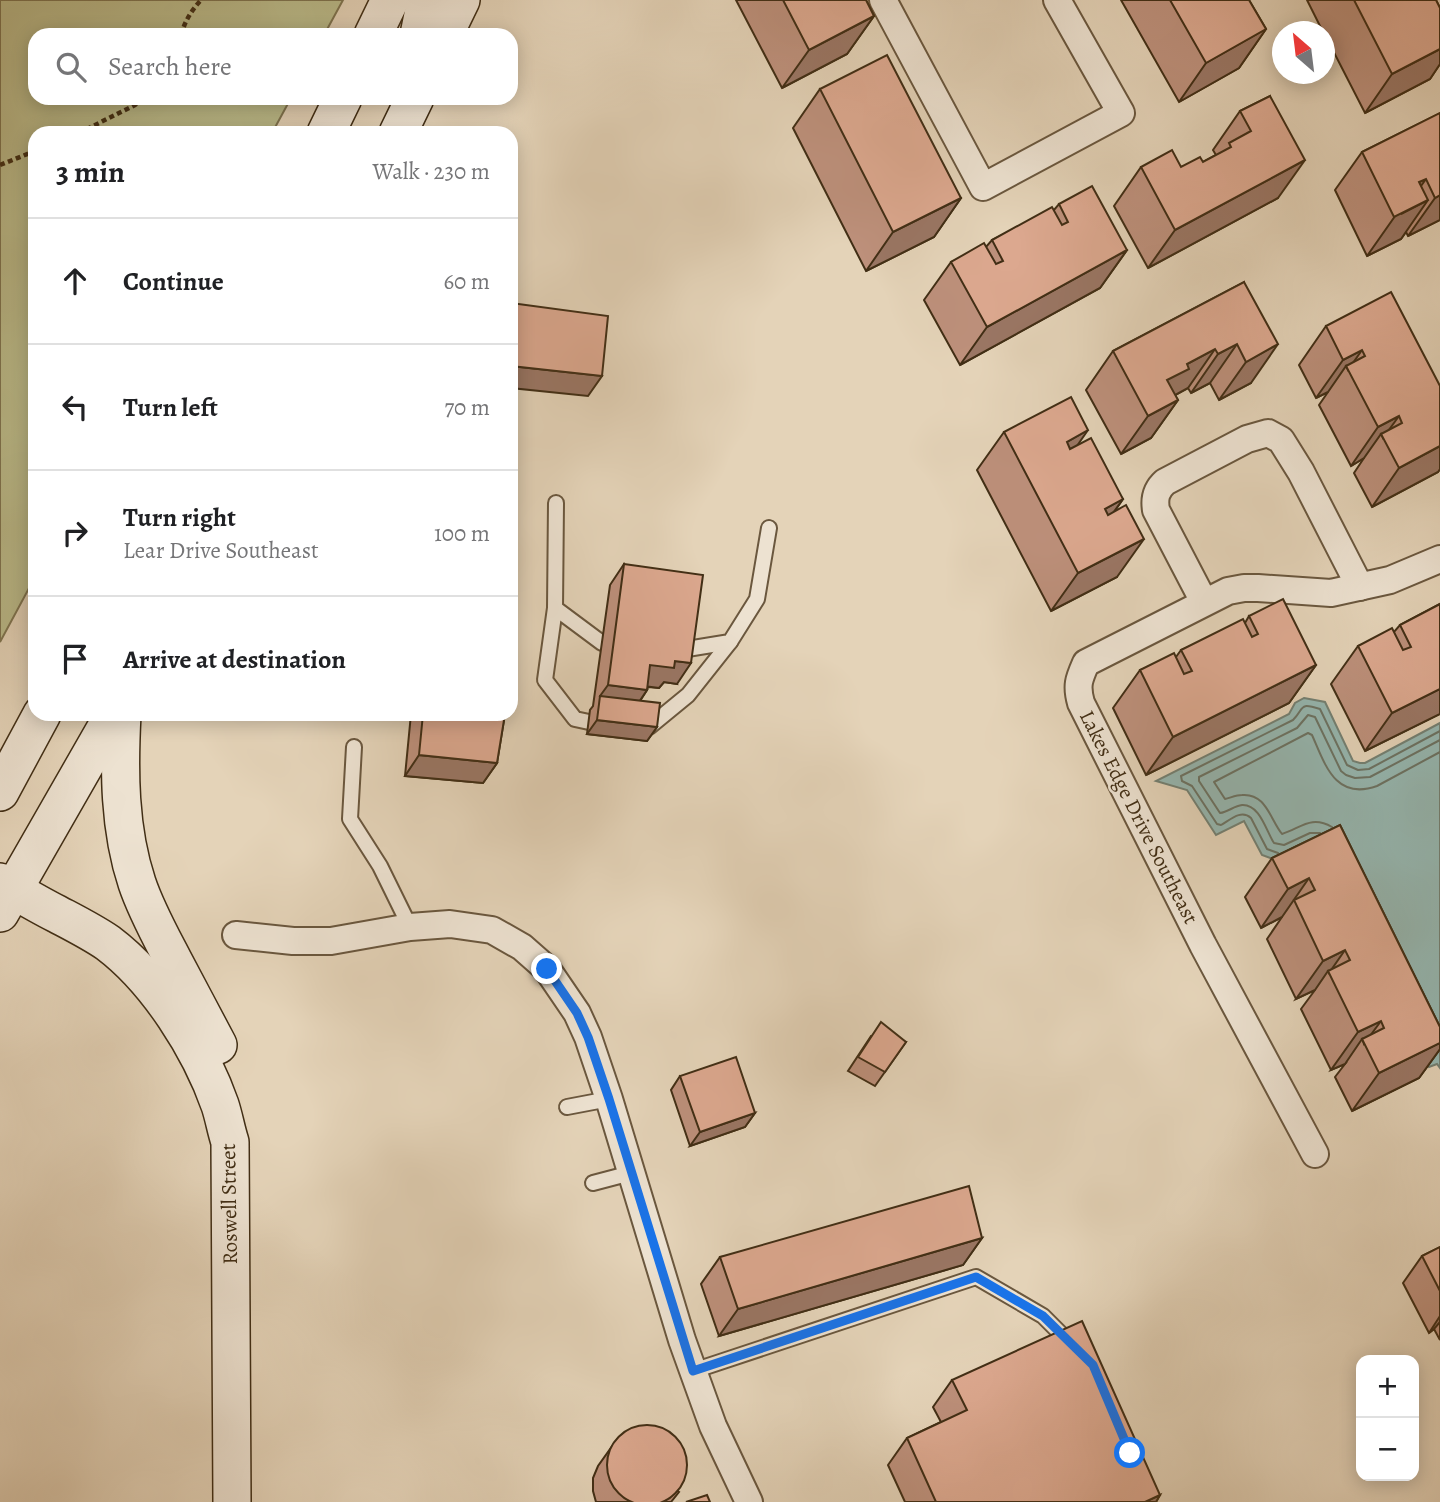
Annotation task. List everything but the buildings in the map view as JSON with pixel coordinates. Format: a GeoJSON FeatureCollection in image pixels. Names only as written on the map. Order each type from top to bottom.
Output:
{"type":"FeatureCollection","features":[{"type":"Feature","properties":{"kind":"main road"},"geometry":{"type":"LineString","coordinates":[[376,28],[390,0]]}},
{"type":"Feature","properties":{"kind":"main road"},"geometry":{"type":"LineString","coordinates":[[420,28],[426,0]]}},
{"type":"Feature","properties":{"kind":"main road"},"geometry":{"type":"LineString","coordinates":[[447,28],[461,0]]}},
{"type":"Feature","properties":{"kind":"main road"},"geometry":{"type":"LineString","coordinates":[[329,126],[340,105]]}},
{"type":"Feature","properties":{"kind":"main road"},"geometry":{"type":"LineString","coordinates":[[0,792],[38,721]]}},
{"type":"Feature","properties":{"kind":"main road"},"geometry":{"type":"LineString","coordinates":[[5,895],[110,721]]}},
{"type":"Feature","properties":{"kind":"main road"},"geometry":{"type":"LineString","coordinates":[[122,721],[121,798],[127,847],[150,916],[224,1059],[230,1076],[229,1142]]}},
{"type":"Feature","properties":{"kind":"main road","name":"Roswell Street"},"geometry":{"type":"LineString","coordinates":[[5,895],[105,941],[125,956],[163,1001],[195,1052],[221,1107],[229,1142],[232,1502]]}},
{"type":"Feature","properties":{"kind":"street"},"geometry":{"type":"LineString","coordinates":[[883,0],[983,187],[1121,113],[1057,0]]}},
{"type":"Feature","properties":{"kind":"street"},"geometry":{"type":"LineString","coordinates":[[1204,602],[1156,510],[1155,500],[1159,488],[1165,482],[1247,439],[1268,433],[1281,440],[1301,472],[1360,587]]}},
{"type":"Feature","properties":{"kind":"street","name":"Lakes Edge Drive Southeast"},"geometry":{"type":"LineString","coordinates":[[1315,1154],[1203,946],[1093,727],[1078,692],[1078,680],[1086,663],[1228,591],[1244,587],[1331,593],[1390,580],[1440,559]]}},
{"type":"Feature","properties":{"kind":"street"},"geometry":{"type":"LineString","coordinates":[[236,935],[293,941],[331,941],[410,927],[450,924],[492,930],[522,947],[547,969],[577,1013],[588,1037],[693,1371],[713,1426],[749,1502]]}},
{"type":"Feature","properties":{"kind":"lane"},"geometry":{"type":"LineString","coordinates":[[556,503],[555,608],[545,680],[575,719],[589,722]]}},
{"type":"Feature","properties":{"kind":"lane"},"geometry":{"type":"LineString","coordinates":[[649,727],[688,695],[730,642],[757,599],[769,528]]}},
{"type":"Feature","properties":{"kind":"lane"},"geometry":{"type":"LineString","coordinates":[[555,608],[602,643]]}},
{"type":"Feature","properties":{"kind":"lane"},"geometry":{"type":"LineString","coordinates":[[681,650],[730,642]]}},
{"type":"Feature","properties":{"kind":"lane"},"geometry":{"type":"LineString","coordinates":[[354,747],[350,819],[380,866],[410,927]]}},
{"type":"Feature","properties":{"kind":"lane"},"geometry":{"type":"LineString","coordinates":[[567,1107],[609,1099]]}},
{"type":"Feature","properties":{"kind":"lane"},"geometry":{"type":"LineString","coordinates":[[593,1183],[631,1173]]}},
{"type":"Feature","properties":{"kind":"lane"},"geometry":{"type":"LineString","coordinates":[[693,1371],[976,1277],[1043,1316],[1083,1355]]}},
{"type":"Feature","properties":{"kind":"path"},"geometry":{"type":"LineString","coordinates":[[183,28],[192,10],[201,0]]}},
{"type":"Feature","properties":{"kind":"path"},"geometry":{"type":"LineString","coordinates":[[93,126],[135,105]]}},
{"type":"Feature","properties":{"kind":"path"},"geometry":{"type":"LineString","coordinates":[[0,165],[28,154]]}},
{"type":"Feature","properties":{"kind":"green space"},"geometry":{"type":"Polygon","coordinates":[[[0,0],[343,0],[328,28],[28,28],[28,105],[287,105],[276,126],[28,126],[28,590],[0,642],[0,0]]]}},
{"type":"Feature","properties":{"kind":"water"},"geometry":{"type":"Polygon","coordinates":[[[1304,698],[1325,702],[1353,761],[1360,763],[1365,763],[1440,723],[1440,1068],[1437,1064],[1429,1067],[1366,945],[1284,863],[1262,855],[1244,821],[1216,835],[1187,790],[1156,781],[1289,714],[1295,703],[1304,698]]]}},
{"type":"Feature","properties":{"kind":"route"},"geometry":{"type":"LineString","coordinates":[[547,969],[577,1013],[588,1037],[693,1371],[976,1277],[1043,1316],[1093,1365],[1130,1453]]}}]}
